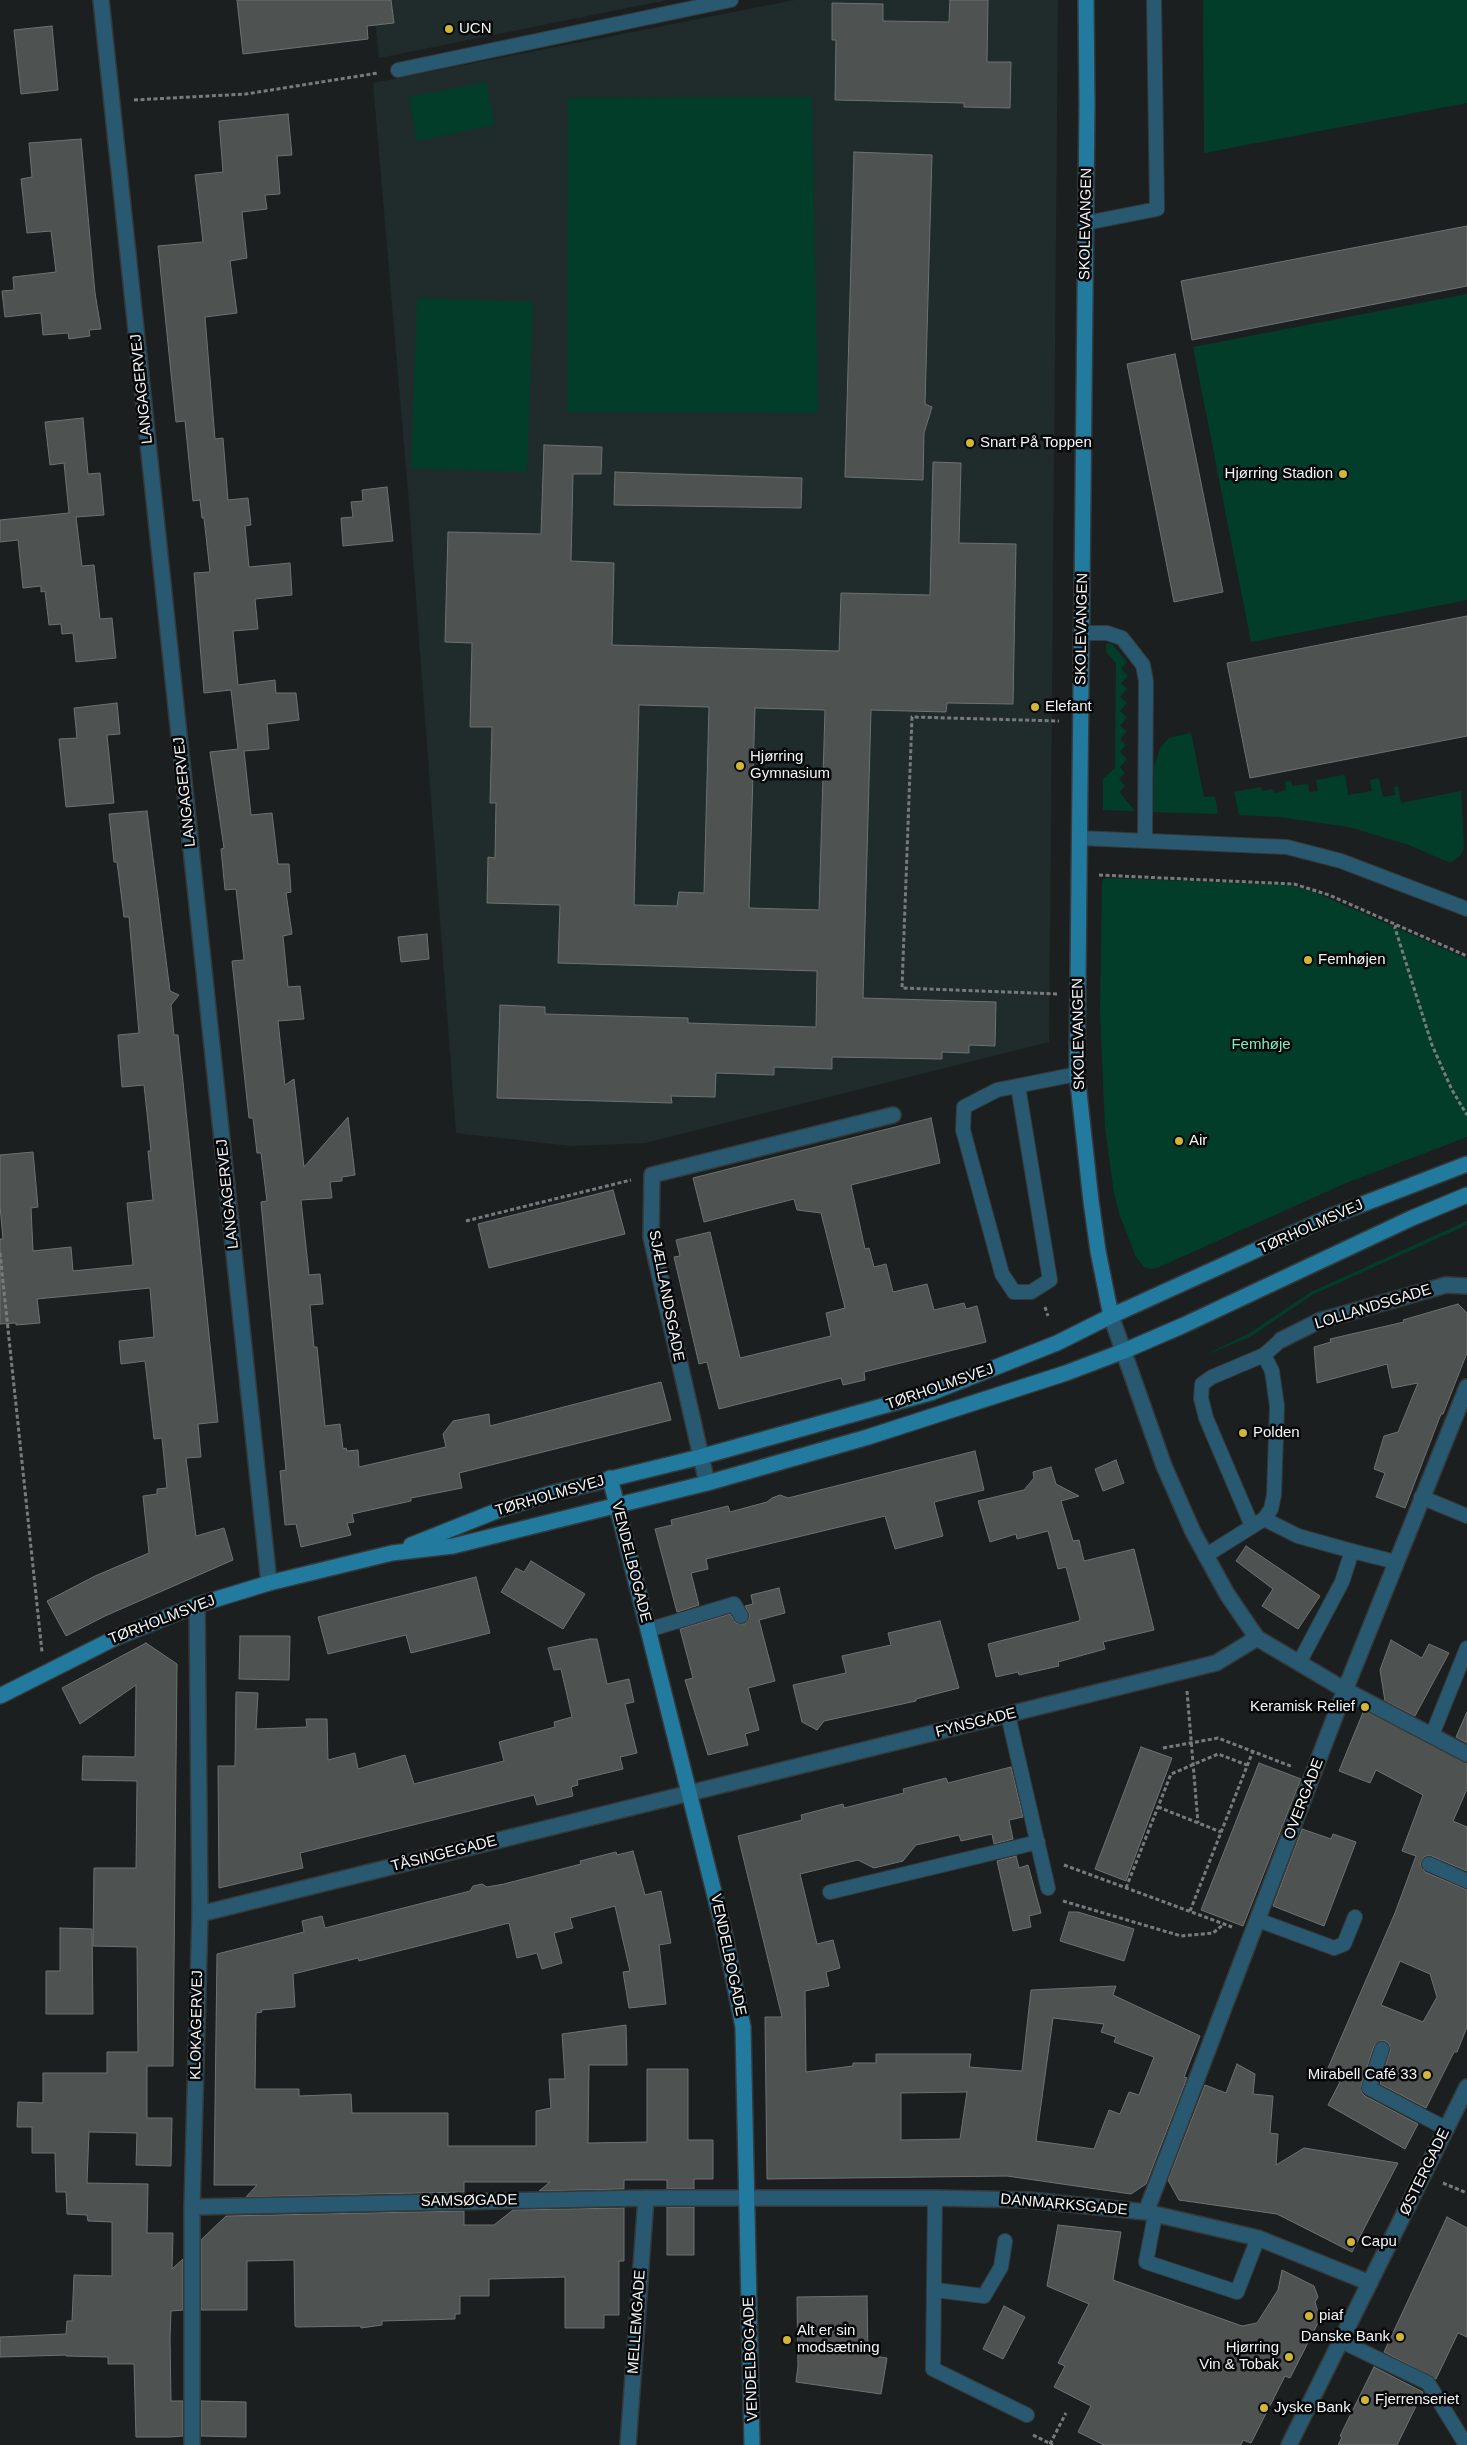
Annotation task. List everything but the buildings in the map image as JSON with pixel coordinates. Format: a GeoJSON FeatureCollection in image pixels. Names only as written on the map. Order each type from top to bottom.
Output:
{"type":"FeatureCollection","features":[{"type":"Feature","properties":{"kind":"street","name":"LANGAGERVEJ"},"geometry":{"type":"LineString","coordinates":[[101,0],[270,1583]]}},
{"type":"Feature","properties":{"kind":"street","name":"SKOLEVANGEN"},"geometry":{"type":"LineString","coordinates":[[1086,0],[1086,223],[1077,1074],[1092,1210],[1111,1316]]}},
{"type":"Feature","properties":{"kind":"street"},"geometry":{"type":"LineString","coordinates":[[652,1175],[893,1115]]}},
{"type":"Feature","properties":{"kind":"street","name":"TØRHOLMSVEJ"},"geometry":{"type":"LineString","coordinates":[[392,1553],[499,1510],[610,1478],[700,1457],[861,1414],[933,1392],[1057,1343],[1111,1316],[1329,1217],[1467,1164]]}},
{"type":"Feature","properties":{"kind":"street","name":"SJÆLLANDSGADE"},"geometry":{"type":"LineString","coordinates":[[652,1175],[651,1237],[707,1483]]}},
{"type":"Feature","properties":{"kind":"street","name":"TØRHOLMSVEJ"},"geometry":{"type":"LineString","coordinates":[[0,1696],[114,1638],[197,1604],[270,1583],[392,1553],[453,1546],[707,1483],[913,1423],[1124,1351],[1412,1218],[1467,1195]]}},
{"type":"Feature","properties":{"kind":"street","name":"LOLLANDSGADE"},"geometry":{"type":"LineString","coordinates":[[1281,1340],[1328,1319],[1446,1285],[1467,1286]]}},
{"type":"Feature","properties":{"kind":"street"},"geometry":{"type":"LineString","coordinates":[[1111,1316],[1164,1466],[1205,1556],[1227,1594],[1257,1638],[1345,1690],[1467,1754]]}},
{"type":"Feature","properties":{"kind":"street","name":"OVERGADE"},"geometry":{"type":"LineString","coordinates":[[1151,2214],[1252,1934],[1345,1690],[1467,1387]]}},
{"type":"Feature","properties":{"kind":"street","name":"VENDELBOGADE"},"geometry":{"type":"LineString","coordinates":[[610,1478],[725,1936],[743,2027],[752,2445]]}},
{"type":"Feature","properties":{"kind":"street","name":"KLOKAGERVEJ"},"geometry":{"type":"LineString","coordinates":[[192,2445],[192,2207],[200,1914],[197,1604]]}},
{"type":"Feature","properties":{"kind":"street","name":"FYNSGADE"},"geometry":{"type":"LineString","coordinates":[[689,1794],[1216,1662],[1257,1638]]}},
{"type":"Feature","properties":{"kind":"street","name":"TÅSINGEGADE"},"geometry":{"type":"LineString","coordinates":[[200,1914],[689,1794]]}},
{"type":"Feature","properties":{"kind":"street","name":"ØSTERGADE"},"geometry":{"type":"LineString","coordinates":[[1289,2445],[1467,2087]]}},
{"type":"Feature","properties":{"kind":"street","name":"SAMSØGADE"},"geometry":{"type":"LineString","coordinates":[[192,2207],[646,2198],[746,2198]]}},
{"type":"Feature","properties":{"kind":"street","name":"MELLEMGADE"},"geometry":{"type":"LineString","coordinates":[[628,2445],[646,2198]]}},
{"type":"Feature","properties":{"kind":"street","name":"DANMARKSGADE"},"geometry":{"type":"LineString","coordinates":[[746,2198],[1028,2200],[1151,2214],[1258,2238],[1370,2283]]}},
{"type":"Feature","properties":{"kind":"lane"},"geometry":{"type":"LineString","coordinates":[[398,70],[731,0]]}},
{"type":"Feature","properties":{"kind":"lane"},"geometry":{"type":"LineString","coordinates":[[1086,223],[1157,209],[1154,0]]}},
{"type":"Feature","properties":{"kind":"lane"},"geometry":{"type":"LineString","coordinates":[[1081,633],[1107,633],[1122,638],[1143,665],[1146,680],[1145,841]]}},
{"type":"Feature","properties":{"kind":"lane"},"geometry":{"type":"LineString","coordinates":[[1079,838],[1287,847],[1341,861],[1467,908]]}},
{"type":"Feature","properties":{"kind":"lane"},"geometry":{"type":"LineString","coordinates":[[1018,1086],[1050,1280],[1031,1292],[1014,1292],[1002,1274],[963,1130],[964,1107],[997,1090],[1077,1074]]}},
{"type":"Feature","properties":{"kind":"lane"},"geometry":{"type":"LineString","coordinates":[[1252,1526],[1206,1418],[1201,1398],[1202,1384],[1212,1377],[1264,1355],[1281,1340]]}},
{"type":"Feature","properties":{"kind":"lane"},"geometry":{"type":"LineString","coordinates":[[1205,1556],[1264,1518],[1271,1509],[1274,1495],[1277,1406],[1272,1371],[1264,1355]]}},
{"type":"Feature","properties":{"kind":"lane"},"geometry":{"type":"LineString","coordinates":[[1422,1498],[1467,1516]]}},
{"type":"Feature","properties":{"kind":"lane"},"geometry":{"type":"LineString","coordinates":[[1264,1518],[1298,1536],[1396,1562]]}},
{"type":"Feature","properties":{"kind":"lane"},"geometry":{"type":"LineString","coordinates":[[1299,1663],[1342,1582],[1352,1551]]}},
{"type":"Feature","properties":{"kind":"lane"},"geometry":{"type":"LineString","coordinates":[[648,1630],[734,1604],[741,1616]]}},
{"type":"Feature","properties":{"kind":"lane"},"geometry":{"type":"LineString","coordinates":[[1432,1735],[1467,1648]]}},
{"type":"Feature","properties":{"kind":"lane"},"geometry":{"type":"LineString","coordinates":[[1008,1715],[1048,1888]]}},
{"type":"Feature","properties":{"kind":"lane"},"geometry":{"type":"LineString","coordinates":[[830,1892],[1038,1842]]}},
{"type":"Feature","properties":{"kind":"lane"},"geometry":{"type":"LineString","coordinates":[[1429,1864],[1467,1880]]}},
{"type":"Feature","properties":{"kind":"lane"},"geometry":{"type":"LineString","coordinates":[[1258,1920],[1334,1948],[1344,1944],[1354,1917]]}},
{"type":"Feature","properties":{"kind":"lane"},"geometry":{"type":"LineString","coordinates":[[1382,2049],[1369,2088],[1447,2129]]}},
{"type":"Feature","properties":{"kind":"lane"},"geometry":{"type":"LineString","coordinates":[[935,2198],[933,2369],[1027,2414]]}},
{"type":"Feature","properties":{"kind":"lane"},"geometry":{"type":"LineString","coordinates":[[1151,2214],[1146,2262],[1237,2292],[1258,2238]]}},
{"type":"Feature","properties":{"kind":"lane"},"geometry":{"type":"LineString","coordinates":[[934,2290],[984,2296],[1002,2267],[1005,2241]]}},
{"type":"Feature","properties":{"kind":"lane"},"geometry":{"type":"LineString","coordinates":[[1341,2341],[1428,2383],[1466,2445]]}},
{"type":"Feature","properties":{"kind":"path"},"geometry":{"type":"LineString","coordinates":[[111,101],[246,94],[398,70]]}},
{"type":"Feature","properties":{"kind":"path"},"geometry":{"type":"LineString","coordinates":[[1078,995],[902,988],[912,717],[1081,721]]}},
{"type":"Feature","properties":{"kind":"path"},"geometry":{"type":"LineString","coordinates":[[1079,874],[1288,883],[1329,895],[1467,956]]}},
{"type":"Feature","properties":{"kind":"path"},"geometry":{"type":"LineString","coordinates":[[1396,925],[1394,928],[1432,1045],[1455,1096],[1467,1115]]}},
{"type":"Feature","properties":{"kind":"path"},"geometry":{"type":"LineString","coordinates":[[466,1222],[652,1175]]}},
{"type":"Feature","properties":{"kind":"path"},"geometry":{"type":"LineString","coordinates":[[0,1253],[44,1674]]}},
{"type":"Feature","properties":{"kind":"path"},"geometry":{"type":"LineString","coordinates":[[1186,1670],[1198,1823]]}},
{"type":"Feature","properties":{"kind":"path"},"geometry":{"type":"LineString","coordinates":[[1163,1748],[1218,1738],[1313,1775]]}},
{"type":"Feature","properties":{"kind":"path"},"geometry":{"type":"LineString","coordinates":[[1190,1911],[1253,1751]]}},
{"type":"Feature","properties":{"kind":"path"},"geometry":{"type":"LineString","coordinates":[[1126,1888],[1171,1774],[1218,1754],[1247,1765]]}},
{"type":"Feature","properties":{"kind":"path"},"geometry":{"type":"LineString","coordinates":[[1158,1807],[1221,1832]]}},
{"type":"Feature","properties":{"kind":"path"},"geometry":{"type":"LineString","coordinates":[[1044,1869],[1064,1865],[1252,1934]]}},
{"type":"Feature","properties":{"kind":"path"},"geometry":{"type":"LineString","coordinates":[[1048,1888],[1060,1900],[1181,1936],[1214,1933],[1224,1924]]}},
{"type":"Feature","properties":{"kind":"path"},"geometry":{"type":"LineString","coordinates":[[1050,2445],[1066,2413]]}},
{"type":"Feature","properties":{"kind":"shaded area","name":"UCN"},"geometry":{"type":"Polygon","coordinates":[[[373,0],[667,0],[379,58],[373,0]]]}},
{"type":"Feature","properties":{"kind":"shaded area","name":"Hjørring Gymnasium"},"geometry":{"type":"Polygon","coordinates":[[[795,0],[1058,0],[1049,1042],[645,1143],[571,1146],[456,1133],[408,491],[373,83],[795,0]]]}},
{"type":"Feature","properties":{"kind":"green space"},"geometry":{"type":"Polygon","coordinates":[[[1203,0],[1467,0],[1467,103],[1204,153],[1203,0]]]}},
{"type":"Feature","properties":{"kind":"green space"},"geometry":{"type":"Polygon","coordinates":[[[486,82],[495,125],[417,141],[409,97],[486,82]]]}},
{"type":"Feature","properties":{"kind":"green space"},"geometry":{"type":"Polygon","coordinates":[[[812,97],[818,413],[567,412],[568,98],[812,97]]]}},
{"type":"Feature","properties":{"kind":"green space","name":"Hjørring Stadion"},"geometry":{"type":"Polygon","coordinates":[[[1467,294],[1467,600],[1251,642],[1193,347],[1467,294]]]}},
{"type":"Feature","properties":{"kind":"green space"},"geometry":{"type":"Polygon","coordinates":[[[417,298],[533,302],[527,472],[411,468],[417,298]]]}},
{"type":"Feature","properties":{"kind":"green space"},"geometry":{"type":"Polygon","coordinates":[[[1108,643],[1112,644],[1127,662],[1121,668],[1128,676],[1121,683],[1127,689],[1120,697],[1127,703],[1120,711],[1127,717],[1120,726],[1127,731],[1120,740],[1126,745],[1120,752],[1127,759],[1120,767],[1125,773],[1119,779],[1125,786],[1119,792],[1135,811],[1103,810],[1103,779],[1115,768],[1116,663],[1106,652],[1106,645],[1108,643]]]}},
{"type":"Feature","properties":{"kind":"green space"},"geometry":{"type":"Polygon","coordinates":[[[1191,733],[1204,797],[1215,796],[1218,814],[1153,812],[1154,768],[1160,748],[1169,738],[1191,733]]]}},
{"type":"Feature","properties":{"kind":"green space"},"geometry":{"type":"Polygon","coordinates":[[[1345,775],[1348,795],[1372,791],[1370,780],[1379,778],[1383,797],[1395,795],[1394,787],[1398,786],[1401,803],[1461,791],[1464,848],[1460,856],[1451,862],[1446,861],[1409,845],[1349,827],[1279,817],[1239,815],[1234,792],[1261,787],[1262,791],[1272,789],[1274,793],[1286,790],[1285,782],[1291,781],[1292,786],[1308,784],[1309,792],[1318,791],[1316,780],[1345,775]]]}},
{"type":"Feature","properties":{"kind":"green space","name":"Femhøje"},"geometry":{"type":"Polygon","coordinates":[[[1103,879],[1289,885],[1312,891],[1467,959],[1467,1137],[1346,1183],[1157,1268],[1150,1269],[1144,1267],[1136,1257],[1120,1216],[1114,1193],[1105,1127],[1100,1013],[1102,884],[1103,879]]]}},
{"type":"Feature","properties":{"kind":"green space"},"geometry":{"type":"Polygon","coordinates":[[[1467,1221],[1467,1225],[1312,1295],[1250,1337],[1205,1355],[1250,1333],[1311,1292],[1467,1221]]]}},
{"type":"Feature","properties":{"kind":"place","name":"UCN"},"geometry":{"type":"Point","coordinates":[449,29]}},
{"type":"Feature","properties":{"kind":"place","name":"Snart På Toppen"},"geometry":{"type":"Point","coordinates":[970,443]}},
{"type":"Feature","properties":{"kind":"place","name":"Hjørring Stadion"},"geometry":{"type":"Point","coordinates":[1343,474]}},
{"type":"Feature","properties":{"kind":"place","name":"Elefant"},"geometry":{"type":"Point","coordinates":[1035,707]}},
{"type":"Feature","properties":{"kind":"place","name":"Hjørring Gymnasium"},"geometry":{"type":"Point","coordinates":[740,766]}},
{"type":"Feature","properties":{"kind":"place","name":"Femhøjen"},"geometry":{"type":"Point","coordinates":[1308,960]}},
{"type":"Feature","properties":{"kind":"place","name":"Air"},"geometry":{"type":"Point","coordinates":[1179,1141]}},
{"type":"Feature","properties":{"kind":"place","name":"Polden"},"geometry":{"type":"Point","coordinates":[1243,1433]}},
{"type":"Feature","properties":{"kind":"place","name":"Keramisk Relief"},"geometry":{"type":"Point","coordinates":[1365,1707]}},
{"type":"Feature","properties":{"kind":"place","name":"Mirabell Café 33"},"geometry":{"type":"Point","coordinates":[1427,2075]}},
{"type":"Feature","properties":{"kind":"place","name":"Capu"},"geometry":{"type":"Point","coordinates":[1351,2242]}},
{"type":"Feature","properties":{"kind":"place","name":"piaf"},"geometry":{"type":"Point","coordinates":[1309,2316]}},
{"type":"Feature","properties":{"kind":"place","name":"Danske Bank"},"geometry":{"type":"Point","coordinates":[1400,2337]}},
{"type":"Feature","properties":{"kind":"place","name":"Alt er sin modsætning"},"geometry":{"type":"Point","coordinates":[787,2340]}},
{"type":"Feature","properties":{"kind":"place","name":"Hjørring Vin & Tobak"},"geometry":{"type":"Point","coordinates":[1289,2357]}},
{"type":"Feature","properties":{"kind":"place","name":"Fjerrenseriet"},"geometry":{"type":"Point","coordinates":[1365,2400]}},
{"type":"Feature","properties":{"kind":"place","name":"Jyske Bank"},"geometry":{"type":"Point","coordinates":[1264,2408]}}]}
